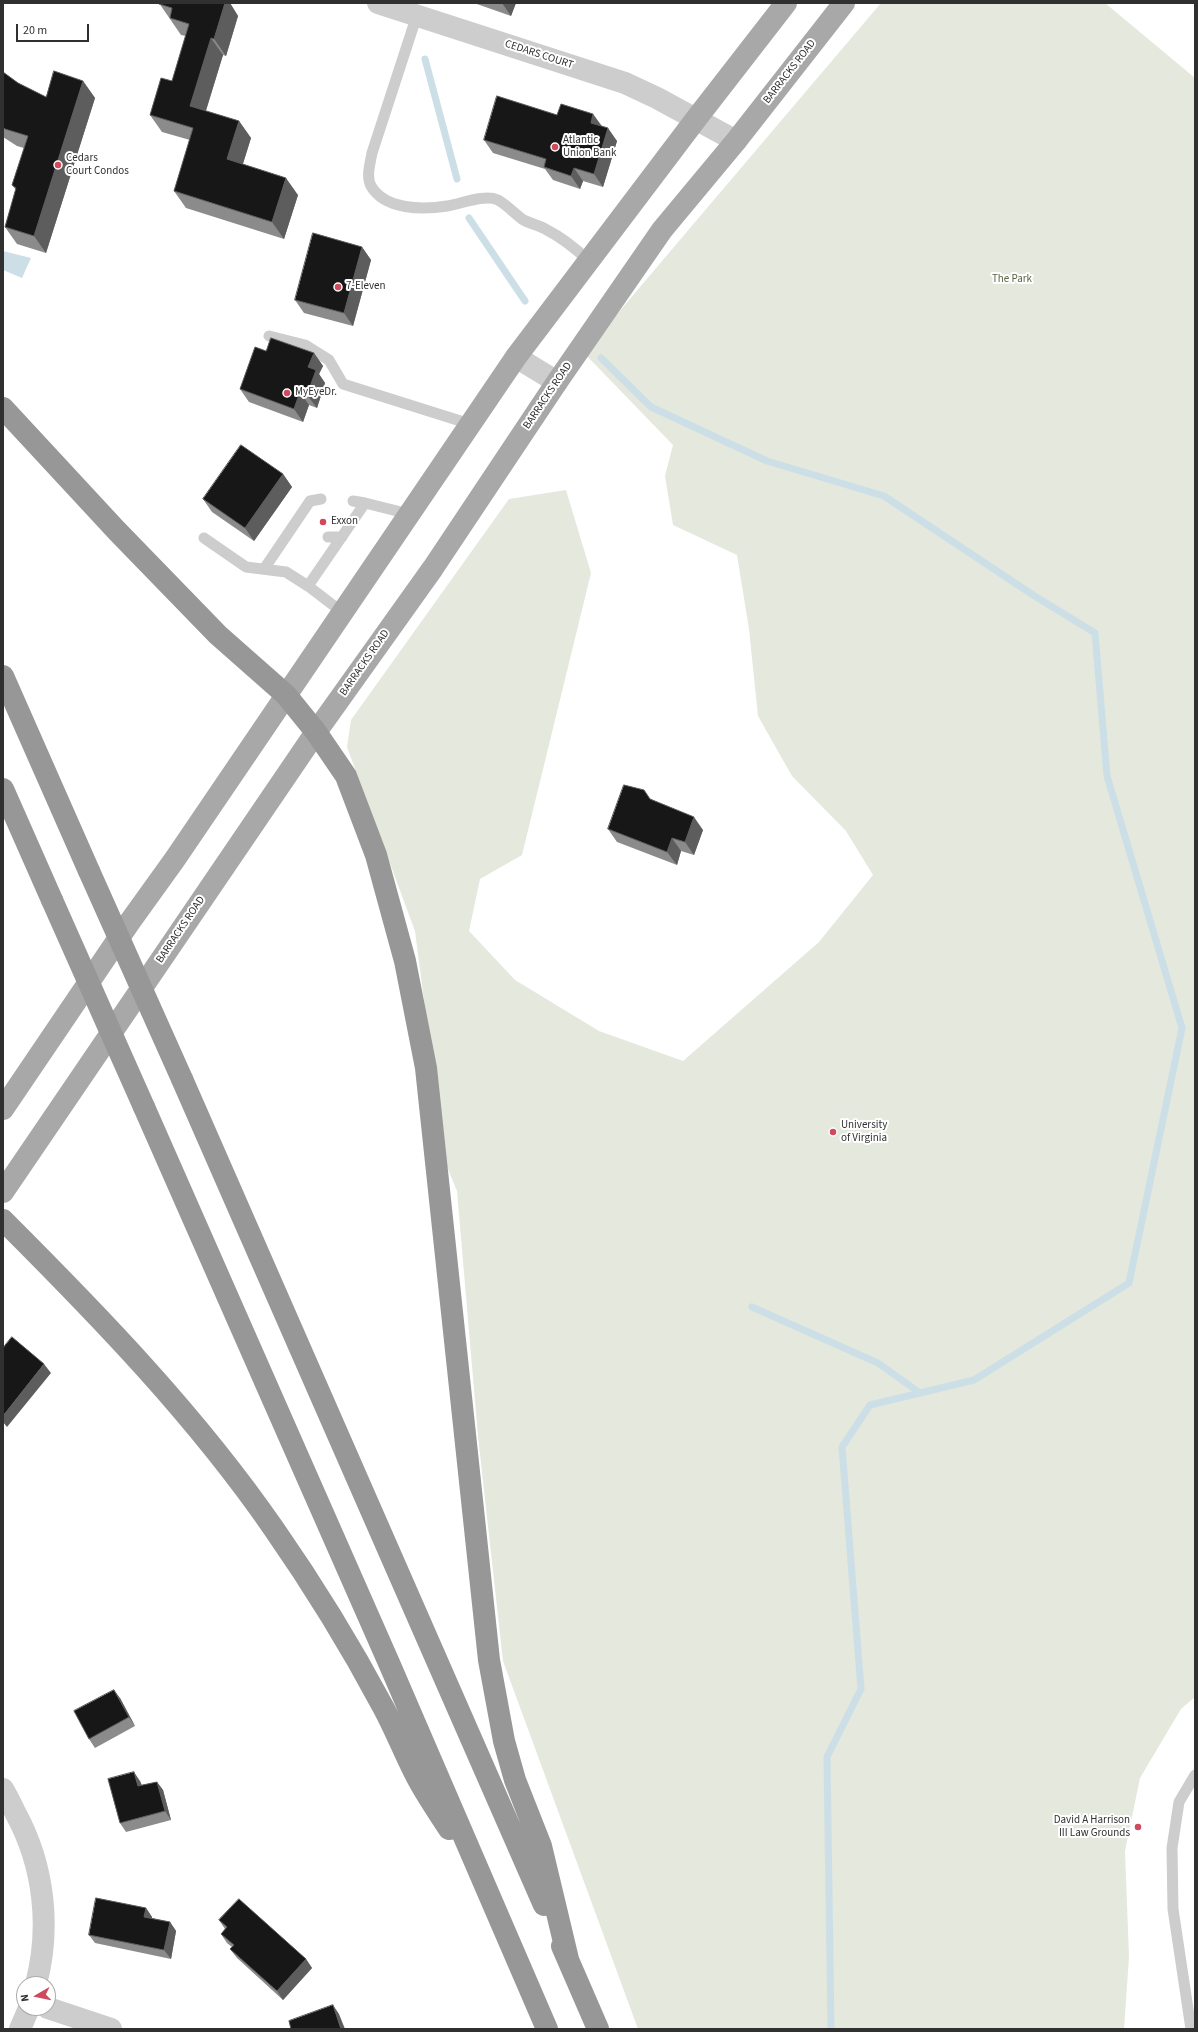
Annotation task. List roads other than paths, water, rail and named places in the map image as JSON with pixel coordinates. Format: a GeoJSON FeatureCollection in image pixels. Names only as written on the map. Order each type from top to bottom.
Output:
{"type":"FeatureCollection","features":[{"type":"Feature","properties":{"kind":"highway"},"geometry":{"type":"LineString","coordinates":[[3,408],[218,635],[286,695],[316,732],[346,776],[376,855],[406,968],[426,1068],[489,1660],[504,1741],[515,1780],[541,1846],[568,1959]]}},
{"type":"Feature","properties":{"kind":"highway"},"geometry":{"type":"LineString","coordinates":[[3,676],[182,1079],[598,2029]]}},
{"type":"Feature","properties":{"kind":"highway"},"geometry":{"type":"LineString","coordinates":[[3,789],[389,1663],[547,2029]]}},
{"type":"Feature","properties":{"kind":"highway"},"geometry":{"type":"LineString","coordinates":[[3,1220],[70,1287],[192,1420],[271,1524],[327,1611],[374,1692],[420,1783],[484,1886]]}},
{"type":"Feature","properties":{"kind":"main road"},"geometry":{"type":"LineString","coordinates":[[3,1109],[180,853],[516,357],[696,119],[786,3]]}},
{"type":"Feature","properties":{"kind":"main road","name":"BARRACKS ROAD"},"geometry":{"type":"LineString","coordinates":[[3,1192],[316,732],[433,568],[557,382],[662,230],[736,141],[844,3]]}},
{"type":"Feature","properties":{"kind":"street","name":"CEDARS COURT"},"geometry":{"type":"LineString","coordinates":[[378,3],[625,83],[696,119]]}},
{"type":"Feature","properties":{"kind":"street"},"geometry":{"type":"LineString","coordinates":[[696,119],[736,141]]}},
{"type":"Feature","properties":{"kind":"street"},"geometry":{"type":"LineString","coordinates":[[516,357],[557,382]]}},
{"type":"Feature","properties":{"kind":"street"},"geometry":{"type":"LineString","coordinates":[[3,1789],[24,1827],[34,1855],[42,1891],[45,1929],[41,1966],[38,1976]]}},
{"type":"Feature","properties":{"kind":"street"},"geometry":{"type":"LineString","coordinates":[[56,2011],[111,2029]]}},
{"type":"Feature","properties":{"kind":"street"},"geometry":{"type":"LineString","coordinates":[[20,2029],[26,2016]]}},
{"type":"Feature","properties":{"kind":"lane"},"geometry":{"type":"LineString","coordinates":[[418,15],[372,154],[368,173],[371,186],[383,199],[402,206],[427,208],[482,199],[497,200],[523,220],[547,229],[566,241],[589,261]]}},
{"type":"Feature","properties":{"kind":"lane"},"geometry":{"type":"LineString","coordinates":[[269,336],[305,345],[329,360],[343,384],[470,424]]}},
{"type":"Feature","properties":{"kind":"lane"},"geometry":{"type":"LineString","coordinates":[[264,569],[292,536],[310,501],[321,499]]}},
{"type":"Feature","properties":{"kind":"lane"},"geometry":{"type":"LineString","coordinates":[[353,501],[409,514]]}},
{"type":"Feature","properties":{"kind":"lane"},"geometry":{"type":"LineString","coordinates":[[308,586],[365,503]]}},
{"type":"Feature","properties":{"kind":"lane"},"geometry":{"type":"LineString","coordinates":[[328,537],[342,537]]}},
{"type":"Feature","properties":{"kind":"lane"},"geometry":{"type":"LineString","coordinates":[[204,538],[246,567],[286,572],[308,586],[342,612]]}},
{"type":"Feature","properties":{"kind":"lane"},"geometry":{"type":"LineString","coordinates":[[1191,2029],[1173,1909],[1172,1848],[1179,1802],[1195,1775]]}},
{"type":"Feature","properties":{"kind":"waterway"},"geometry":{"type":"LineString","coordinates":[[425,59],[457,179]]}},
{"type":"Feature","properties":{"kind":"waterway"},"geometry":{"type":"LineString","coordinates":[[469,218],[525,301]]}},
{"type":"Feature","properties":{"kind":"waterway"},"geometry":{"type":"LineString","coordinates":[[601,358],[651,407],[767,461],[884,496],[1033,595],[1095,633],[1107,776],[1182,1028],[1129,1283],[974,1380],[870,1405],[842,1447],[861,1689],[827,1757],[831,2029]]}},
{"type":"Feature","properties":{"kind":"waterway"},"geometry":{"type":"LineString","coordinates":[[752,1307],[878,1363],[920,1393]]}},
{"type":"Feature","properties":{"kind":"place","name":"Atlantic Union Bank"},"geometry":{"type":"Point","coordinates":[555,147]}},
{"type":"Feature","properties":{"kind":"place","name":"Cedars Court Condos"},"geometry":{"type":"Point","coordinates":[58,165]}},
{"type":"Feature","properties":{"kind":"place","name":"7-Eleven"},"geometry":{"type":"Point","coordinates":[338,287]}},
{"type":"Feature","properties":{"kind":"place","name":"MyEyeDr."},"geometry":{"type":"Point","coordinates":[287,393]}},
{"type":"Feature","properties":{"kind":"place","name":"Exxon"},"geometry":{"type":"Point","coordinates":[323,522]}},
{"type":"Feature","properties":{"kind":"place","name":"University of Virginia"},"geometry":{"type":"Point","coordinates":[833,1132]}},
{"type":"Feature","properties":{"kind":"place","name":"David A Harrison III Law Grounds"},"geometry":{"type":"Point","coordinates":[1138,1827]}},
{"type":"Feature","properties":{"kind":"park label","name":"The Park"},"geometry":{"type":"Point","coordinates":[1012,280]}}]}
